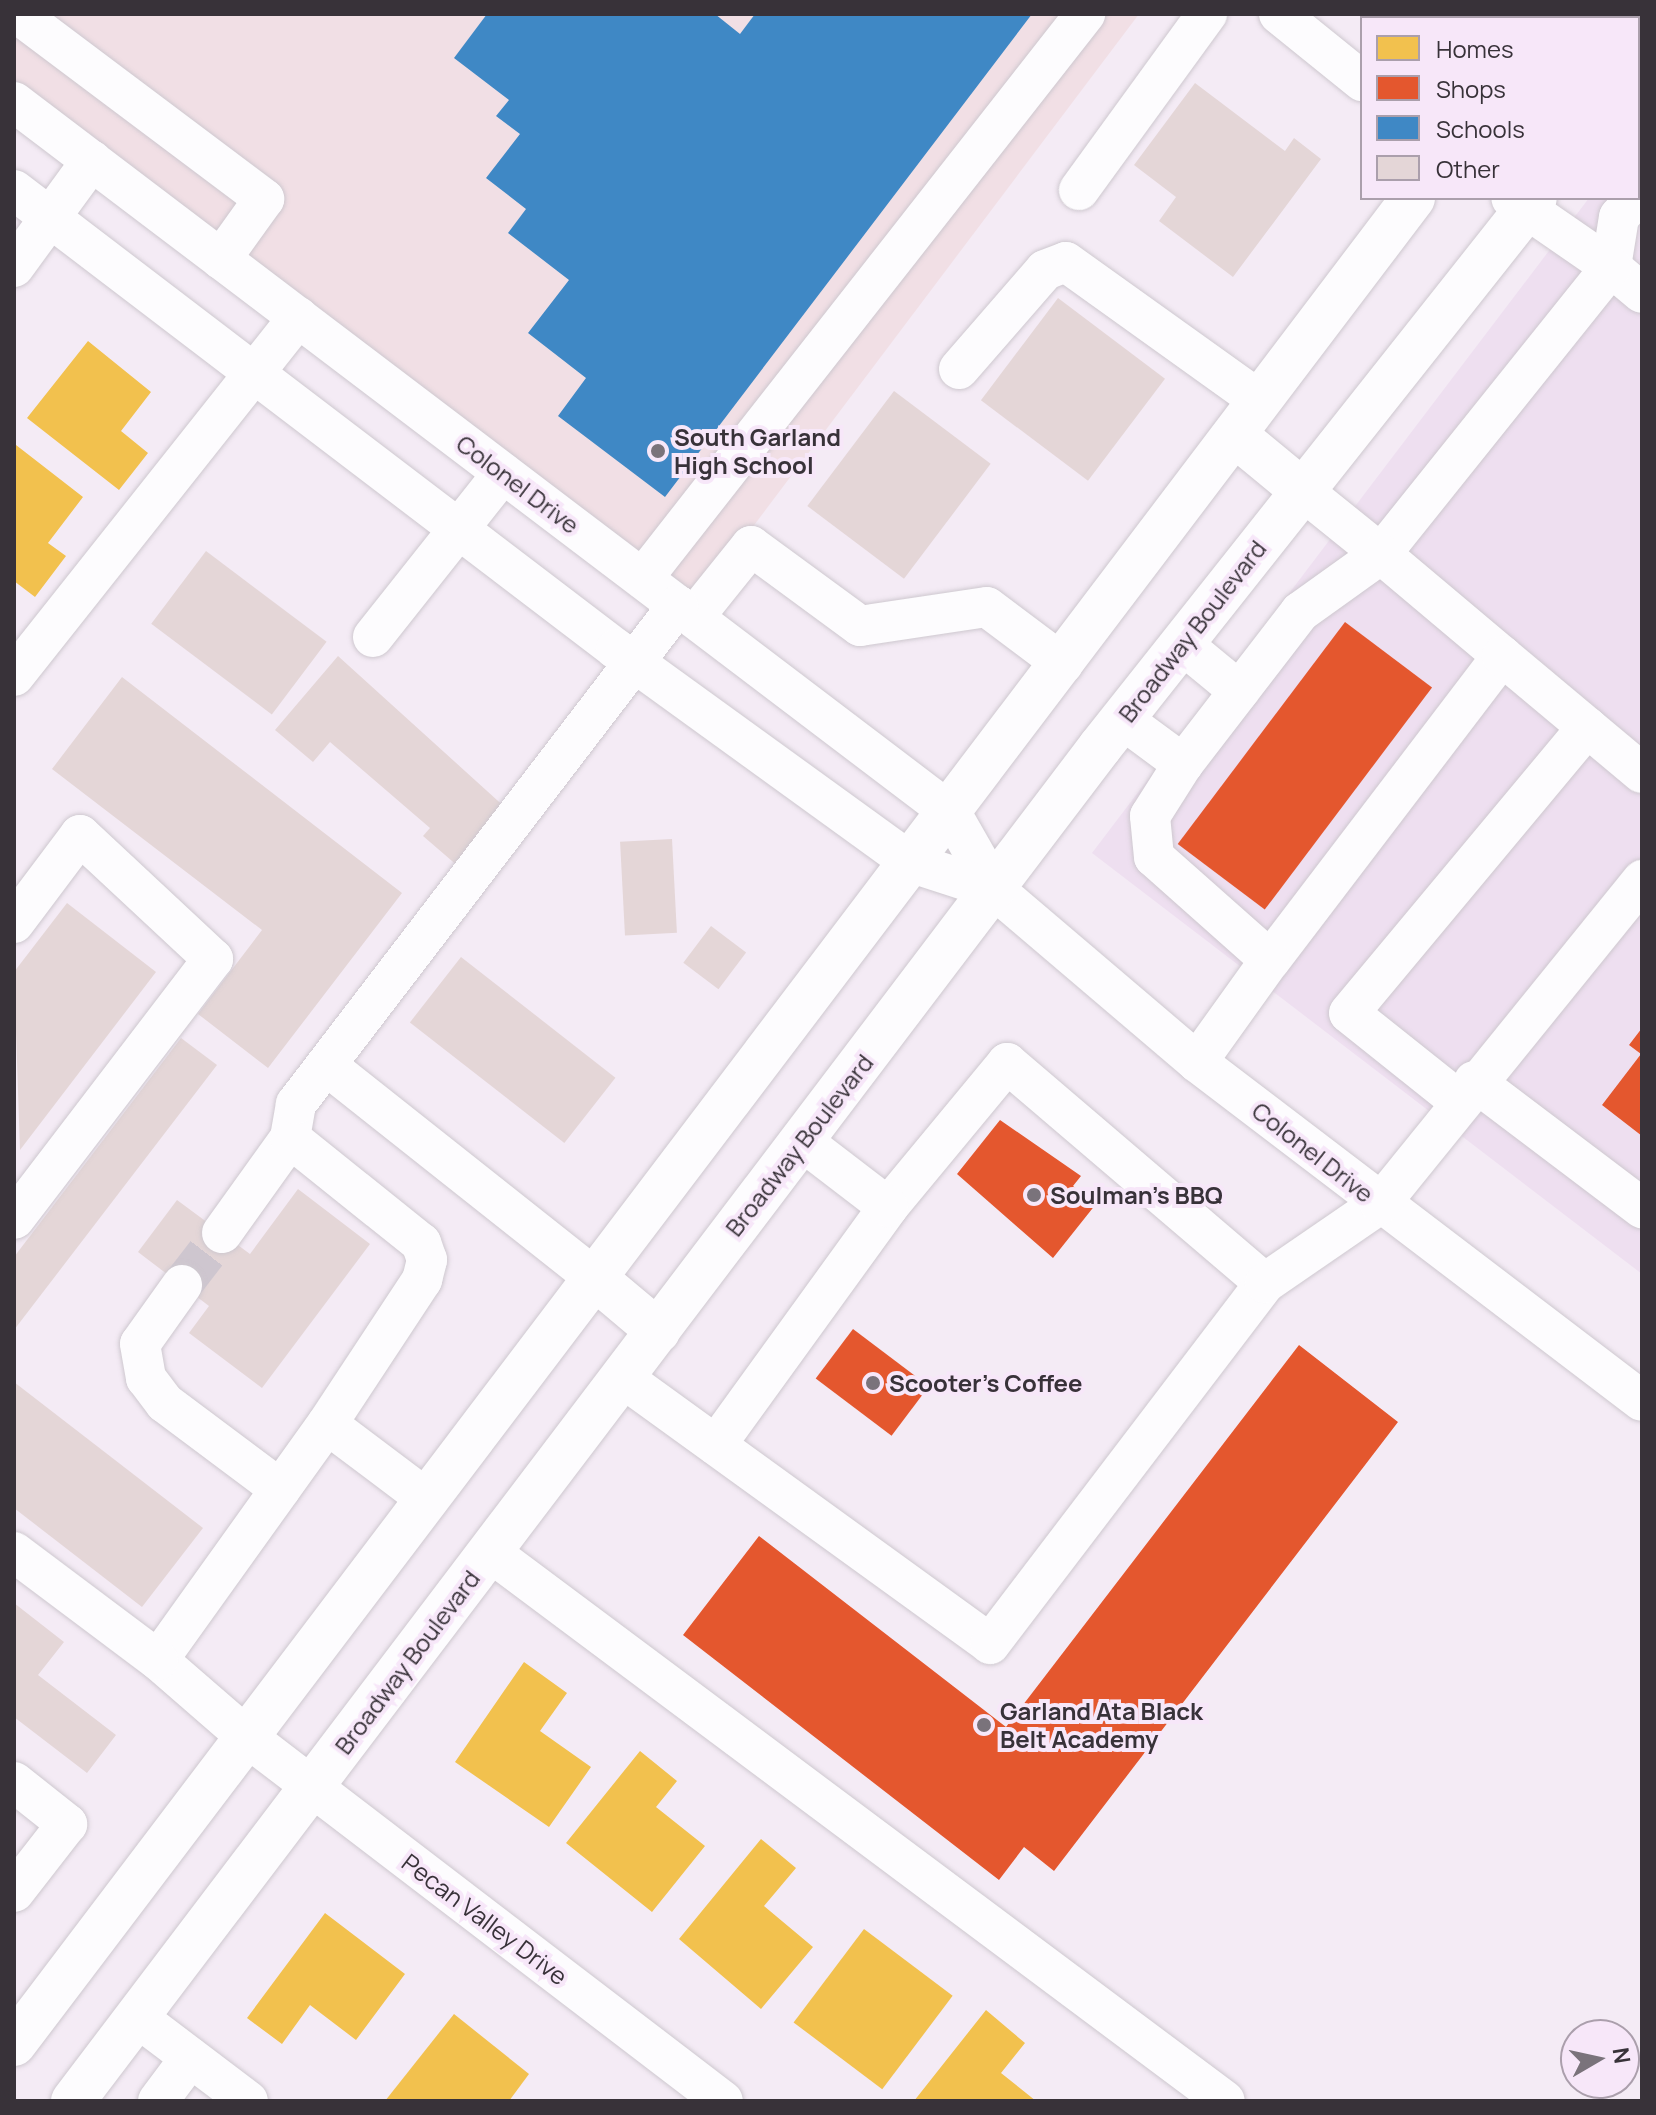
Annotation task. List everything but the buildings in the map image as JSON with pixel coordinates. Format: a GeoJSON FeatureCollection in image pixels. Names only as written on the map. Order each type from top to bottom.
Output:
{"type":"FeatureCollection","features":[{"type":"Feature","properties":{"kind":"main road"},"geometry":{"type":"LineString","coordinates":[[14,2044],[951,813],[1412,200]]}},
{"type":"Feature","properties":{"kind":"main road","name":"Broadway Boulevard"},"geometry":{"type":"LineString","coordinates":[[73,2101],[1122,719],[1303,491],[1524,202]]}},
{"type":"Feature","properties":{"kind":"main road"},"geometry":{"type":"LineString","coordinates":[[1248,418],[1303,491]]}},
{"type":"Feature","properties":{"kind":"main road"},"geometry":{"type":"LineString","coordinates":[[596,1279],[658,1331]]}},
{"type":"Feature","properties":{"kind":"street"},"geometry":{"type":"LineString","coordinates":[[18,14],[264,199],[221,259]]}},
{"type":"Feature","properties":{"kind":"street"},"geometry":{"type":"LineString","coordinates":[[643,578],[1085,14]]}},
{"type":"Feature","properties":{"kind":"street"},"geometry":{"type":"LineString","coordinates":[[1079,190],[1207,14]]}},
{"type":"Feature","properties":{"kind":"street"},"geometry":{"type":"LineString","coordinates":[[1279,14],[1360,79]]}},
{"type":"Feature","properties":{"kind":"street","name":"Colonel Drive"},"geometry":{"type":"LineString","coordinates":[[14,102],[951,813],[995,890],[1197,1062],[1642,1401]]}},
{"type":"Feature","properties":{"kind":"street"},"geometry":{"type":"LineString","coordinates":[[14,267],[92,160]]}},
{"type":"Feature","properties":{"kind":"street","name":"Colonel Drive"},"geometry":{"type":"LineString","coordinates":[[14,190],[637,664],[912,863],[995,890]]}},
{"type":"Feature","properties":{"kind":"street"},"geometry":{"type":"LineString","coordinates":[[1270,960],[1154,857],[1150,816],[1183,764],[1300,612],[1381,554],[1611,267],[1619,217],[1634,200]]}},
{"type":"Feature","properties":{"kind":"street"},"geometry":{"type":"LineString","coordinates":[[1524,202],[1642,293]]}},
{"type":"Feature","properties":{"kind":"street"},"geometry":{"type":"LineString","coordinates":[[959,369],[1045,270],[1066,262],[1248,418]]}},
{"type":"Feature","properties":{"kind":"street"},"geometry":{"type":"LineString","coordinates":[[14,676],[299,317]]}},
{"type":"Feature","properties":{"kind":"street"},"geometry":{"type":"LineString","coordinates":[[373,637],[503,473]]}},
{"type":"Feature","properties":{"kind":"street"},"geometry":{"type":"LineString","coordinates":[[1303,491],[1642,773]]}},
{"type":"Feature","properties":{"kind":"street"},"geometry":{"type":"LineString","coordinates":[[222,1233],[290,1138],[296,1104],[326,1065],[637,664],[751,546],[860,626],[987,607],[1063,664]]}},
{"type":"Feature","properties":{"kind":"street"},"geometry":{"type":"LineString","coordinates":[[1182,644],[1239,691]]}},
{"type":"Feature","properties":{"kind":"street"},"geometry":{"type":"LineString","coordinates":[[1197,1062],[1270,960],[1502,656]]}},
{"type":"Feature","properties":{"kind":"street"},"geometry":{"type":"LineString","coordinates":[[1122,719],[1183,764]]}},
{"type":"Feature","properties":{"kind":"street"},"geometry":{"type":"LineString","coordinates":[[1587,727],[1349,1013],[1642,1208]]}},
{"type":"Feature","properties":{"kind":"street"},"geometry":{"type":"LineString","coordinates":[[14,923],[80,835],[213,959],[14,1219]]}},
{"type":"Feature","properties":{"kind":"street"},"geometry":{"type":"LineString","coordinates":[[623,1378],[990,1644],[1265,1283],[1380,1204],[1466,1091],[1642,880]]}},
{"type":"Feature","properties":{"kind":"street"},"geometry":{"type":"LineString","coordinates":[[716,1445],[888,1207],[1007,1063],[1265,1283]]}},
{"type":"Feature","properties":{"kind":"street"},"geometry":{"type":"LineString","coordinates":[[326,1065],[596,1279]]}},
{"type":"Feature","properties":{"kind":"street"},"geometry":{"type":"LineString","coordinates":[[158,1660],[327,1424],[422,1280],[427,1260],[421,1243],[290,1138]]}},
{"type":"Feature","properties":{"kind":"street"},"geometry":{"type":"LineString","coordinates":[[802,1141],[888,1207]]}},
{"type":"Feature","properties":{"kind":"street"},"geometry":{"type":"LineString","coordinates":[[182,1285],[140,1344],[146,1378],[165,1403],[280,1489]]}},
{"type":"Feature","properties":{"kind":"street"},"geometry":{"type":"LineString","coordinates":[[327,1424],[428,1500]]}},
{"type":"Feature","properties":{"kind":"street","name":"Pecan Valley Drive"},"geometry":{"type":"LineString","coordinates":[[14,1552],[158,1660],[247,1737],[723,2101]]}},
{"type":"Feature","properties":{"kind":"street"},"geometry":{"type":"LineString","coordinates":[[490,1552],[1225,2101]]}},
{"type":"Feature","properties":{"kind":"street"},"geometry":{"type":"LineString","coordinates":[[14,1782],[67,1824],[14,1892]]}},
{"type":"Feature","properties":{"kind":"street"},"geometry":{"type":"LineString","coordinates":[[137,2017],[248,2101]]}},
{"type":"Feature","properties":{"kind":"street"},"geometry":{"type":"LineString","coordinates":[[158,2101],[190,2058]]}},
{"type":"Feature","properties":{"kind":"shaded area","name":"South Garland High School"},"geometry":{"type":"Polygon","coordinates":[[[14,14],[1139,14],[700,597],[14,79],[14,14]]]}},
{"type":"Feature","properties":{"kind":"shaded area"},"geometry":{"type":"Polygon","coordinates":[[[1642,128],[1642,1274],[1092,853],[1587,200],[1640,200],[1642,128]]]}},
{"type":"Feature","properties":{"kind":"tunnel"},"geometry":{"type":"LineString","coordinates":[[182,1285],[222,1233]]}},
{"type":"Feature","properties":{"kind":"place","name":"South Garland High School"},"geometry":{"type":"Point","coordinates":[658,451]}},
{"type":"Feature","properties":{"kind":"place","name":"Soulman's BBQ"},"geometry":{"type":"Point","coordinates":[1034,1195]}},
{"type":"Feature","properties":{"kind":"place","name":"Scooter's Coffee"},"geometry":{"type":"Point","coordinates":[873,1383]}},
{"type":"Feature","properties":{"kind":"place","name":"Garland Ata Black Belt Academy"},"geometry":{"type":"Point","coordinates":[984,1725]}}]}
